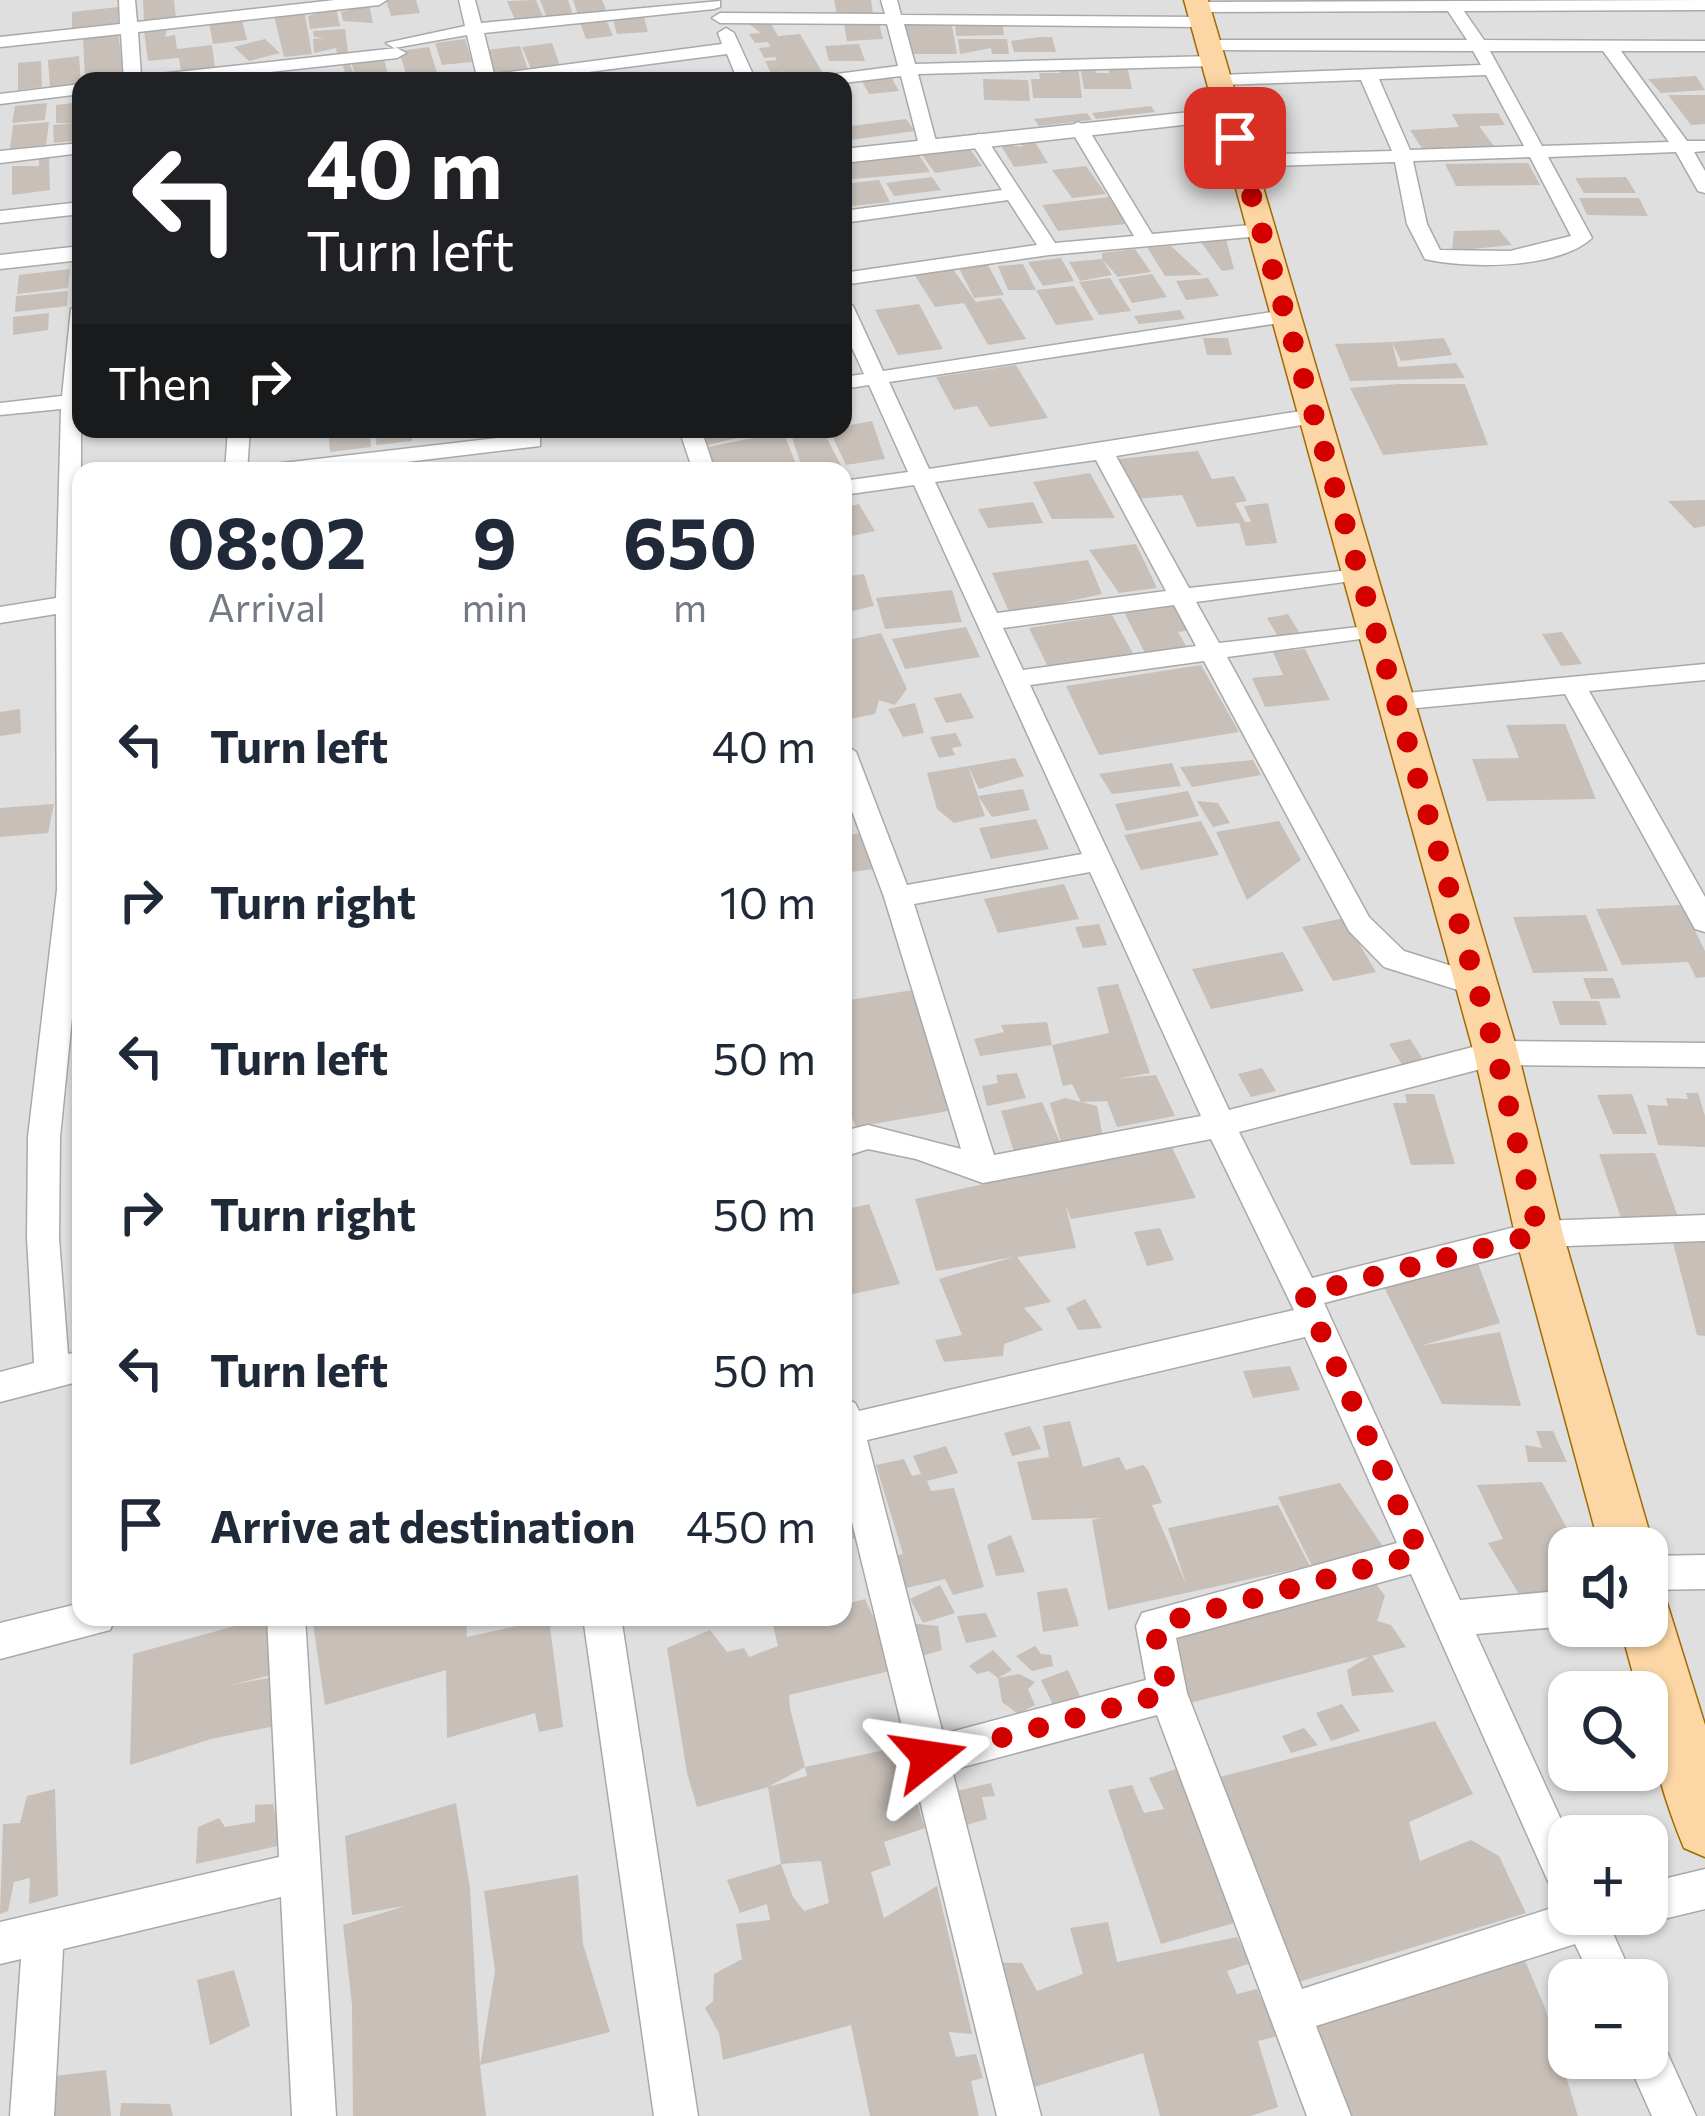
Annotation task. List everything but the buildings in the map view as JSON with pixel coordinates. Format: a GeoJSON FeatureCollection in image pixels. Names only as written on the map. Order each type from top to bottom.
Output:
{"type":"FeatureCollection","features":[{"type":"Feature","properties":{"kind":"main road"},"geometry":{"type":"LineString","coordinates":[[1209,47],[1496,1053],[1539,1234],[1621,1527]]}},
{"type":"Feature","properties":{"kind":"main road"},"geometry":{"type":"LineString","coordinates":[[1655,1647],[1700,1795]]}},
{"type":"Feature","properties":{"kind":"street"},"geometry":{"type":"LineString","coordinates":[[127,0],[136,72]]}},
{"type":"Feature","properties":{"kind":"street"},"geometry":{"type":"LineString","coordinates":[[0,42],[132,28],[224,9],[379,0],[398,54]]}},
{"type":"Feature","properties":{"kind":"street"},"geometry":{"type":"LineString","coordinates":[[467,0],[485,72]]}},
{"type":"Feature","properties":{"kind":"street"},"geometry":{"type":"LineString","coordinates":[[1368,75],[1403,156],[1426,248],[1432,255],[1445,259],[1560,250],[1582,238],[1451,3]]}},
{"type":"Feature","properties":{"kind":"street"},"geometry":{"type":"LineString","coordinates":[[852,155],[1078,128],[1209,47],[1451,3],[1682,25]]}},
{"type":"Feature","properties":{"kind":"street"},"geometry":{"type":"LineString","coordinates":[[852,76],[906,67],[1209,47],[1609,47],[1682,25],[1705,5]]}},
{"type":"Feature","properties":{"kind":"street"},"geometry":{"type":"LineString","coordinates":[[224,72],[398,54],[475,29],[716,7],[891,9],[1209,47],[1368,75],[1492,70]]}},
{"type":"Feature","properties":{"kind":"street"},"geometry":{"type":"LineString","coordinates":[[716,7],[743,72]]}},
{"type":"Feature","properties":{"kind":"street"},"geometry":{"type":"LineString","coordinates":[[891,9],[928,145]]}},
{"type":"Feature","properties":{"kind":"street"},"geometry":{"type":"LineString","coordinates":[[1609,47],[1682,147],[1705,187]]}},
{"type":"Feature","properties":{"kind":"street"},"geometry":{"type":"LineString","coordinates":[[548,72],[733,48]]}},
{"type":"Feature","properties":{"kind":"street"},"geometry":{"type":"LineString","coordinates":[[0,99],[72,90]]}},
{"type":"Feature","properties":{"kind":"street"},"geometry":{"type":"LineString","coordinates":[[1078,128],[1146,240]]}},
{"type":"Feature","properties":{"kind":"street"},"geometry":{"type":"LineString","coordinates":[[978,139],[1049,249]]}},
{"type":"Feature","properties":{"kind":"street"},"geometry":{"type":"LineString","coordinates":[[1242,161],[1705,146]]}},
{"type":"Feature","properties":{"kind":"street"},"geometry":{"type":"LineString","coordinates":[[0,157],[72,149]]}},
{"type":"Feature","properties":{"kind":"street"},"geometry":{"type":"LineString","coordinates":[[852,216],[1014,194]]}},
{"type":"Feature","properties":{"kind":"street"},"geometry":{"type":"LineString","coordinates":[[0,217],[72,209]]}},
{"type":"Feature","properties":{"kind":"street"},"geometry":{"type":"LineString","coordinates":[[852,278],[1049,249],[1261,230]]}},
{"type":"Feature","properties":{"kind":"street"},"geometry":{"type":"LineString","coordinates":[[0,262],[72,254]]}},
{"type":"Feature","properties":{"kind":"street"},"geometry":{"type":"LineString","coordinates":[[852,382],[1286,316]]}},
{"type":"Feature","properties":{"kind":"street"},"geometry":{"type":"LineString","coordinates":[[852,326],[1548,1828]]}},
{"type":"Feature","properties":{"kind":"street"},"geometry":{"type":"LineString","coordinates":[[0,410],[72,403]]}},
{"type":"Feature","properties":{"kind":"street"},"geometry":{"type":"LineString","coordinates":[[852,487],[1103,452],[1315,416]]}},
{"type":"Feature","properties":{"kind":"street"},"geometry":{"type":"LineString","coordinates":[[338,462],[510,438]]}},
{"type":"Feature","properties":{"kind":"street"},"geometry":{"type":"LineString","coordinates":[[1103,452],[1359,923],[1394,959],[1477,986]]}},
{"type":"Feature","properties":{"kind":"street"},"geometry":{"type":"LineString","coordinates":[[990,622],[1359,573]]}},
{"type":"Feature","properties":{"kind":"street"},"geometry":{"type":"LineString","coordinates":[[0,615],[72,605]]}},
{"type":"Feature","properties":{"kind":"street"},"geometry":{"type":"LineString","coordinates":[[1015,679],[1375,629]]}},
{"type":"Feature","properties":{"kind":"street"},"geometry":{"type":"LineString","coordinates":[[1396,702],[1705,672]]}},
{"type":"Feature","properties":{"kind":"street"},"geometry":{"type":"LineString","coordinates":[[1574,685],[1705,922]]}},
{"type":"Feature","properties":{"kind":"street"},"geometry":{"type":"LineString","coordinates":[[852,776],[898,897],[983,1170]]}},
{"type":"Feature","properties":{"kind":"street"},"geometry":{"type":"LineString","coordinates":[[0,1387],[66,1370],[43,1238],[44,1137],[72,848]]}},
{"type":"Feature","properties":{"kind":"street"},"geometry":{"type":"LineString","coordinates":[[898,897],[1099,861]]}},
{"type":"Feature","properties":{"kind":"street"},"geometry":{"type":"LineString","coordinates":[[852,1141],[868,1137],[918,1147],[983,1170],[1220,1125],[1496,1053],[1705,1055]]}},
{"type":"Feature","properties":{"kind":"street"},"geometry":{"type":"LineString","coordinates":[[852,1422],[1309,1307],[1539,1234],[1705,1228]]}},
{"type":"Feature","properties":{"kind":"street"},"geometry":{"type":"LineString","coordinates":[[852,1455],[1019,2116]]}},
{"type":"Feature","properties":{"kind":"street"},"geometry":{"type":"LineString","coordinates":[[1329,2116],[1168,1693],[1155,1632],[1161,1623],[1420,1554]]}},
{"type":"Feature","properties":{"kind":"street"},"geometry":{"type":"LineString","coordinates":[[1668,1573],[1705,1572]]}},
{"type":"Feature","properties":{"kind":"street"},"geometry":{"type":"LineString","coordinates":[[1449,1618],[1548,1610]]}},
{"type":"Feature","properties":{"kind":"street"},"geometry":{"type":"LineString","coordinates":[[0,1641],[72,1623]]}},
{"type":"Feature","properties":{"kind":"street"},"geometry":{"type":"LineString","coordinates":[[286,1626],[314,2116]]}},
{"type":"Feature","properties":{"kind":"street"},"geometry":{"type":"LineString","coordinates":[[603,1626],[676,2116]]}},
{"type":"Feature","properties":{"kind":"street"},"geometry":{"type":"LineString","coordinates":[[929,1757],[1168,1693]]}},
{"type":"Feature","properties":{"kind":"street"},"geometry":{"type":"LineString","coordinates":[[0,1943],[300,1872]]}},
{"type":"Feature","properties":{"kind":"street"},"geometry":{"type":"LineString","coordinates":[[1668,1899],[1705,1889]]}},
{"type":"Feature","properties":{"kind":"street"},"geometry":{"type":"LineString","coordinates":[[1292,2013],[1548,1920]]}},
{"type":"Feature","properties":{"kind":"street"},"geometry":{"type":"LineString","coordinates":[[32,2116],[44,1934]]}},
{"type":"Feature","properties":{"kind":"street"},"geometry":{"type":"LineString","coordinates":[[1657,2079],[1674,2116]]}},
{"type":"Feature","properties":{"kind":"shaded area"},"geometry":{"type":"Polygon","coordinates":[[[0,0],[1705,0],[1705,2116],[0,2116],[0,0]]]}},
{"type":"Feature","properties":{"kind":"route"},"geometry":{"type":"LineString","coordinates":[[929,1757],[1168,1693],[1155,1632],[1161,1623],[1420,1554],[1304,1294],[1539,1234],[1496,1053],[1235,138]]}}]}
